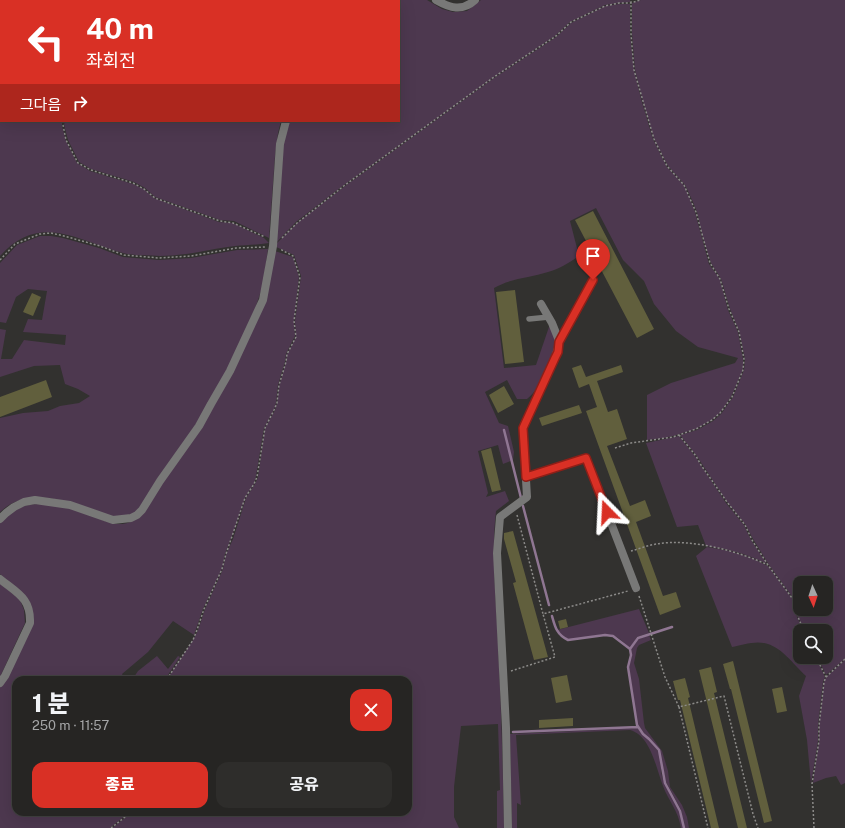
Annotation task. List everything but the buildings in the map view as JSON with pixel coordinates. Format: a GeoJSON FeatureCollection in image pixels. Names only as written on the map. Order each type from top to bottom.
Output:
{"type":"FeatureCollection","features":[{"type":"Feature","properties":{"kind":"street"},"geometry":{"type":"LineString","coordinates":[[436,0],[459,8],[467,7],[475,0]]}},
{"type":"Feature","properties":{"kind":"street"},"geometry":{"type":"LineString","coordinates":[[0,519],[14,507],[24,502],[35,500],[70,505],[113,520],[131,518],[142,510],[198,426],[230,371],[263,300],[273,246],[280,144],[286,122]]}},
{"type":"Feature","properties":{"kind":"street"},"geometry":{"type":"LineString","coordinates":[[508,828],[506,728],[497,552],[500,517],[527,497],[523,428],[558,352],[558,338],[549,317],[541,304]]}},
{"type":"Feature","properties":{"kind":"street"},"geometry":{"type":"LineString","coordinates":[[526,477],[586,458],[636,588]]}},
{"type":"Feature","properties":{"kind":"street"},"geometry":{"type":"LineString","coordinates":[[0,578],[27,602],[30,614],[30,623],[5,676],[0,683]]}},
{"type":"Feature","properties":{"kind":"lane"},"geometry":{"type":"LineString","coordinates":[[559,342],[593,280]]}},
{"type":"Feature","properties":{"kind":"lane"},"geometry":{"type":"LineString","coordinates":[[529,319],[549,317]]}},
{"type":"Feature","properties":{"kind":"path"},"geometry":{"type":"LineString","coordinates":[[615,448],[631,443],[665,439],[679,435],[696,429],[712,420],[720,413],[732,397],[743,370],[744,359],[739,332],[729,309],[720,279],[710,263],[696,212],[684,185],[667,166],[654,139],[642,102],[634,70],[631,34],[631,0]]}},
{"type":"Feature","properties":{"kind":"path"},"geometry":{"type":"LineString","coordinates":[[0,260],[15,244],[40,234],[64,236],[100,246],[124,255],[159,258],[191,256],[236,248],[273,246],[297,222],[345,185],[494,77],[556,36],[570,22],[605,6],[618,3],[631,3],[640,0]]}},
{"type":"Feature","properties":{"kind":"path"},"geometry":{"type":"LineString","coordinates":[[63,122],[66,140],[78,163],[91,170],[134,183],[155,198],[220,221],[233,223],[265,237],[273,246],[293,256],[300,277],[294,321],[296,337],[287,354],[286,362],[278,386],[277,403],[265,428],[257,477],[245,498],[222,569],[204,609],[193,640],[169,676]]}},
{"type":"Feature","properties":{"kind":"path"},"geometry":{"type":"LineString","coordinates":[[679,435],[696,456],[727,502],[745,524],[752,540],[796,605],[801,624]]}},
{"type":"Feature","properties":{"kind":"path"},"geometry":{"type":"LineString","coordinates":[[503,673],[555,657],[514,507]]}},
{"type":"Feature","properties":{"kind":"path"},"geometry":{"type":"LineString","coordinates":[[623,553],[657,544],[672,542],[695,544],[730,551],[768,565]]}},
{"type":"Feature","properties":{"kind":"path"},"geometry":{"type":"LineString","coordinates":[[543,614],[636,588],[664,677],[679,707],[708,828]]}},
{"type":"Feature","properties":{"kind":"path"},"geometry":{"type":"LineString","coordinates":[[814,828],[812,784],[819,741],[818,726],[824,682],[826,676],[845,659]]}},
{"type":"Feature","properties":{"kind":"path"},"geometry":{"type":"LineString","coordinates":[[820,664],[826,676]]}},
{"type":"Feature","properties":{"kind":"path"},"geometry":{"type":"LineString","coordinates":[[679,707],[724,696],[753,814],[758,828]]}},
{"type":"Feature","properties":{"kind":"path"},"geometry":{"type":"LineString","coordinates":[[111,828],[126,816]]}},
{"type":"Feature","properties":{"kind":"shaded area"},"geometry":{"type":"Polygon","coordinates":[[[400,0],[427,0],[442,9],[453,12],[467,11],[481,0],[630,0],[630,2],[605,5],[570,22],[555,36],[494,77],[344,185],[296,222],[275,244],[281,155],[289,122],[400,122],[400,0]]]}},
{"type":"Feature","properties":{"kind":"shaded area"},"geometry":{"type":"Polygon","coordinates":[[[641,0],[845,0],[845,659],[826,675],[820,664],[833,664],[833,624],[802,624],[798,616],[833,616],[833,576],[793,576],[793,598],[769,565],[745,524],[727,502],[696,455],[680,435],[697,430],[713,421],[721,414],[733,397],[744,370],[745,359],[739,331],[730,309],[721,279],[711,263],[702,235],[697,212],[685,185],[668,166],[654,139],[635,70],[632,34],[632,3],[641,0]]]}},
{"type":"Feature","properties":{"kind":"shaded area"},"geometry":{"type":"Polygon","coordinates":[[[630,4],[630,34],[634,70],[653,139],[667,167],[684,185],[691,201],[709,264],[720,279],[728,310],[738,332],[743,359],[743,370],[731,397],[720,413],[712,420],[696,429],[673,436],[647,440],[647,395],[671,383],[735,363],[738,358],[698,347],[676,331],[654,304],[644,281],[623,260],[596,208],[570,221],[579,256],[564,266],[552,271],[507,282],[494,288],[504,368],[536,365],[550,324],[557,344],[541,381],[533,394],[527,399],[517,399],[507,380],[485,392],[499,423],[508,426],[514,452],[513,460],[503,464],[498,445],[478,451],[488,493],[486,497],[505,491],[509,501],[496,511],[494,543],[504,828],[497,828],[497,791],[500,790],[498,724],[461,726],[454,787],[454,817],[459,828],[112,828],[127,816],[412,816],[412,676],[169,676],[198,630],[205,609],[223,569],[226,554],[233,539],[246,498],[258,477],[265,428],[275,410],[287,354],[296,337],[295,321],[301,276],[294,255],[274,246],[297,223],[345,186],[494,78],[556,37],[571,23],[605,6],[630,4]]]}},
{"type":"Feature","properties":{"kind":"shaded area"},"geometry":{"type":"Polygon","coordinates":[[[0,122],[62,122],[66,141],[77,163],[90,171],[133,184],[144,189],[154,198],[219,222],[233,223],[264,238],[269,243],[235,246],[179,255],[132,255],[59,233],[44,232],[29,235],[15,243],[0,256],[0,122]]]}},
{"type":"Feature","properties":{"kind":"shaded area"},"geometry":{"type":"Polygon","coordinates":[[[65,122],[281,122],[275,156],[269,238],[234,221],[220,220],[155,197],[145,188],[134,182],[91,169],[79,162],[68,140],[64,125],[65,122]]]}},
{"type":"Feature","properties":{"kind":"shaded area"},"geometry":{"type":"Polygon","coordinates":[[[40,236],[63,238],[99,248],[123,257],[159,260],[191,258],[237,250],[268,249],[263,285],[255,309],[230,366],[211,402],[135,513],[114,518],[67,502],[44,498],[21,500],[0,512],[0,418],[23,413],[48,411],[60,406],[79,403],[90,396],[65,384],[60,365],[34,366],[0,377],[0,329],[6,330],[1,359],[12,359],[24,340],[65,345],[66,335],[23,332],[28,319],[42,320],[47,291],[28,289],[16,297],[6,323],[0,322],[0,263],[17,245],[40,236]]]}},
{"type":"Feature","properties":{"kind":"shaded area"},"geometry":{"type":"Polygon","coordinates":[[[275,251],[293,257],[299,277],[294,320],[295,336],[286,354],[278,385],[274,410],[264,428],[254,484],[245,498],[225,554],[222,569],[203,609],[194,635],[173,621],[148,652],[122,674],[123,676],[12,676],[12,816],[125,816],[110,828],[0,828],[0,687],[32,623],[21,593],[0,574],[0,522],[11,511],[32,504],[65,507],[118,524],[133,521],[149,503],[250,333],[275,251]]]}},
{"type":"Feature","properties":{"kind":"shaded area"},"geometry":{"type":"Polygon","coordinates":[[[679,436],[695,456],[726,503],[744,525],[751,540],[767,564],[737,552],[706,546],[698,525],[677,527],[646,443],[679,436]]]}},
{"type":"Feature","properties":{"kind":"shaded area"},"geometry":{"type":"Polygon","coordinates":[[[707,547],[730,551],[752,558],[768,566],[792,598],[793,616],[797,616],[800,624],[793,624],[793,663],[776,648],[764,643],[756,642],[732,647],[696,556],[707,547]]]}},
{"type":"Feature","properties":{"kind":"shaded area"},"geometry":{"type":"Polygon","coordinates":[[[0,583],[20,600],[24,610],[25,623],[0,677],[0,583]]]}},
{"type":"Feature","properties":{"kind":"shaded area"},"geometry":{"type":"Polygon","coordinates":[[[639,609],[649,633],[637,637],[630,648],[619,638],[612,635],[605,634],[569,639],[562,636],[557,630],[639,609]]]}},
{"type":"Feature","properties":{"kind":"shaded area"},"geometry":{"type":"Polygon","coordinates":[[[649,635],[651,640],[639,645],[637,648],[634,663],[639,679],[645,728],[662,751],[668,771],[670,787],[682,805],[687,817],[689,828],[684,828],[681,810],[666,782],[659,750],[637,724],[629,667],[632,655],[631,649],[639,639],[649,635]]]}},
{"type":"Feature","properties":{"kind":"shaded area"},"geometry":{"type":"Polygon","coordinates":[[[157,656],[168,669],[178,656],[180,657],[168,676],[135,676],[138,671],[157,656]]]}},
{"type":"Feature","properties":{"kind":"shaded area"},"geometry":{"type":"Polygon","coordinates":[[[845,660],[845,783],[841,785],[836,776],[813,783],[819,741],[819,726],[824,682],[826,677],[845,660]]]}},
{"type":"Feature","properties":{"kind":"shaded area"},"geometry":{"type":"Polygon","coordinates":[[[794,664],[819,664],[825,677],[823,682],[818,726],[818,741],[811,784],[807,740],[799,696],[806,676],[794,664]]]}},
{"type":"Feature","properties":{"kind":"shaded area"},"geometry":{"type":"Polygon","coordinates":[[[638,728],[659,752],[662,776],[680,813],[683,828],[681,828],[676,811],[665,792],[648,746],[637,733],[630,730],[516,735],[521,805],[517,803],[517,828],[512,828],[510,734],[638,728]]]}},
{"type":"Feature","properties":{"kind":"waterway"},"geometry":{"type":"LineString","coordinates":[[504,430],[521,498]]}},
{"type":"Feature","properties":{"kind":"waterway"},"geometry":{"type":"LineString","coordinates":[[523,506],[549,605]]}},
{"type":"Feature","properties":{"kind":"waterway"},"geometry":{"type":"LineString","coordinates":[[552,616],[555,627],[561,636],[568,640],[605,635],[613,636],[630,649],[631,655],[628,667],[637,725],[643,734],[659,750],[665,783],[680,811],[684,828]]}},
{"type":"Feature","properties":{"kind":"waterway"},"geometry":{"type":"LineString","coordinates":[[630,649],[638,638],[672,627]]}},
{"type":"Feature","properties":{"kind":"waterway"},"geometry":{"type":"LineString","coordinates":[[513,732],[638,727]]}},
{"type":"Feature","properties":{"kind":"route"},"geometry":{"type":"LineString","coordinates":[[593,280],[559,342],[558,352],[523,428],[522,436],[526,477],[586,458],[607,512]]}}]}
